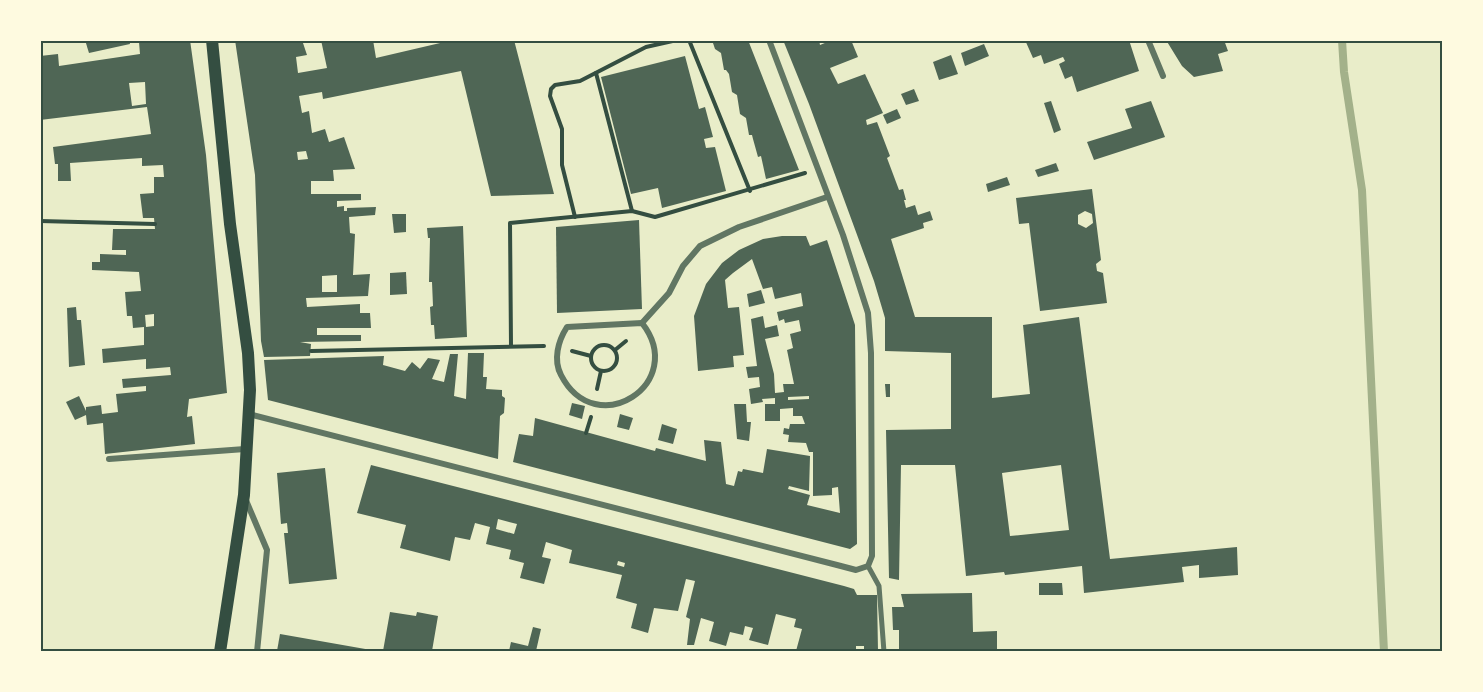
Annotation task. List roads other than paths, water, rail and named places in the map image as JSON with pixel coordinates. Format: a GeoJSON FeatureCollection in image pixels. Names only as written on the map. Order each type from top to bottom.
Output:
{"type":"FeatureCollection","features":[{"type":"Feature","properties":{"kind":"main road"},"geometry":{"type":"LineString","coordinates":[[212,40],[230,224],[248,353],[249,414],[245,449],[244,495],[220,651]]}},
{"type":"Feature","properties":{"kind":"street"},"geometry":{"type":"LineString","coordinates":[[249,414],[856,570],[868,566],[872,556],[871,354],[868,313],[769,40]]}},
{"type":"Feature","properties":{"kind":"street"},"geometry":{"type":"LineString","coordinates":[[1148,40],[1163,76]]}},
{"type":"Feature","properties":{"kind":"street"},"geometry":{"type":"LineString","coordinates":[[642,323],[652,336],[654,367],[649,381],[638,394],[625,402],[610,406],[594,404],[579,398],[566,386],[559,371],[558,347],[567,327],[642,323],[669,293],[683,267],[700,246],[739,227],[827,197]]}},
{"type":"Feature","properties":{"kind":"street"},"geometry":{"type":"LineString","coordinates":[[109,459],[245,449]]}},
{"type":"Feature","properties":{"kind":"street"},"geometry":{"type":"LineString","coordinates":[[244,495],[267,550],[257,651]]}},
{"type":"Feature","properties":{"kind":"street"},"geometry":{"type":"LineString","coordinates":[[868,566],[879,586],[884,651]]}},
{"type":"Feature","properties":{"kind":"waterway"},"geometry":{"type":"LineString","coordinates":[[1342,40],[1344,72],[1362,190],[1384,652]]}}]}
